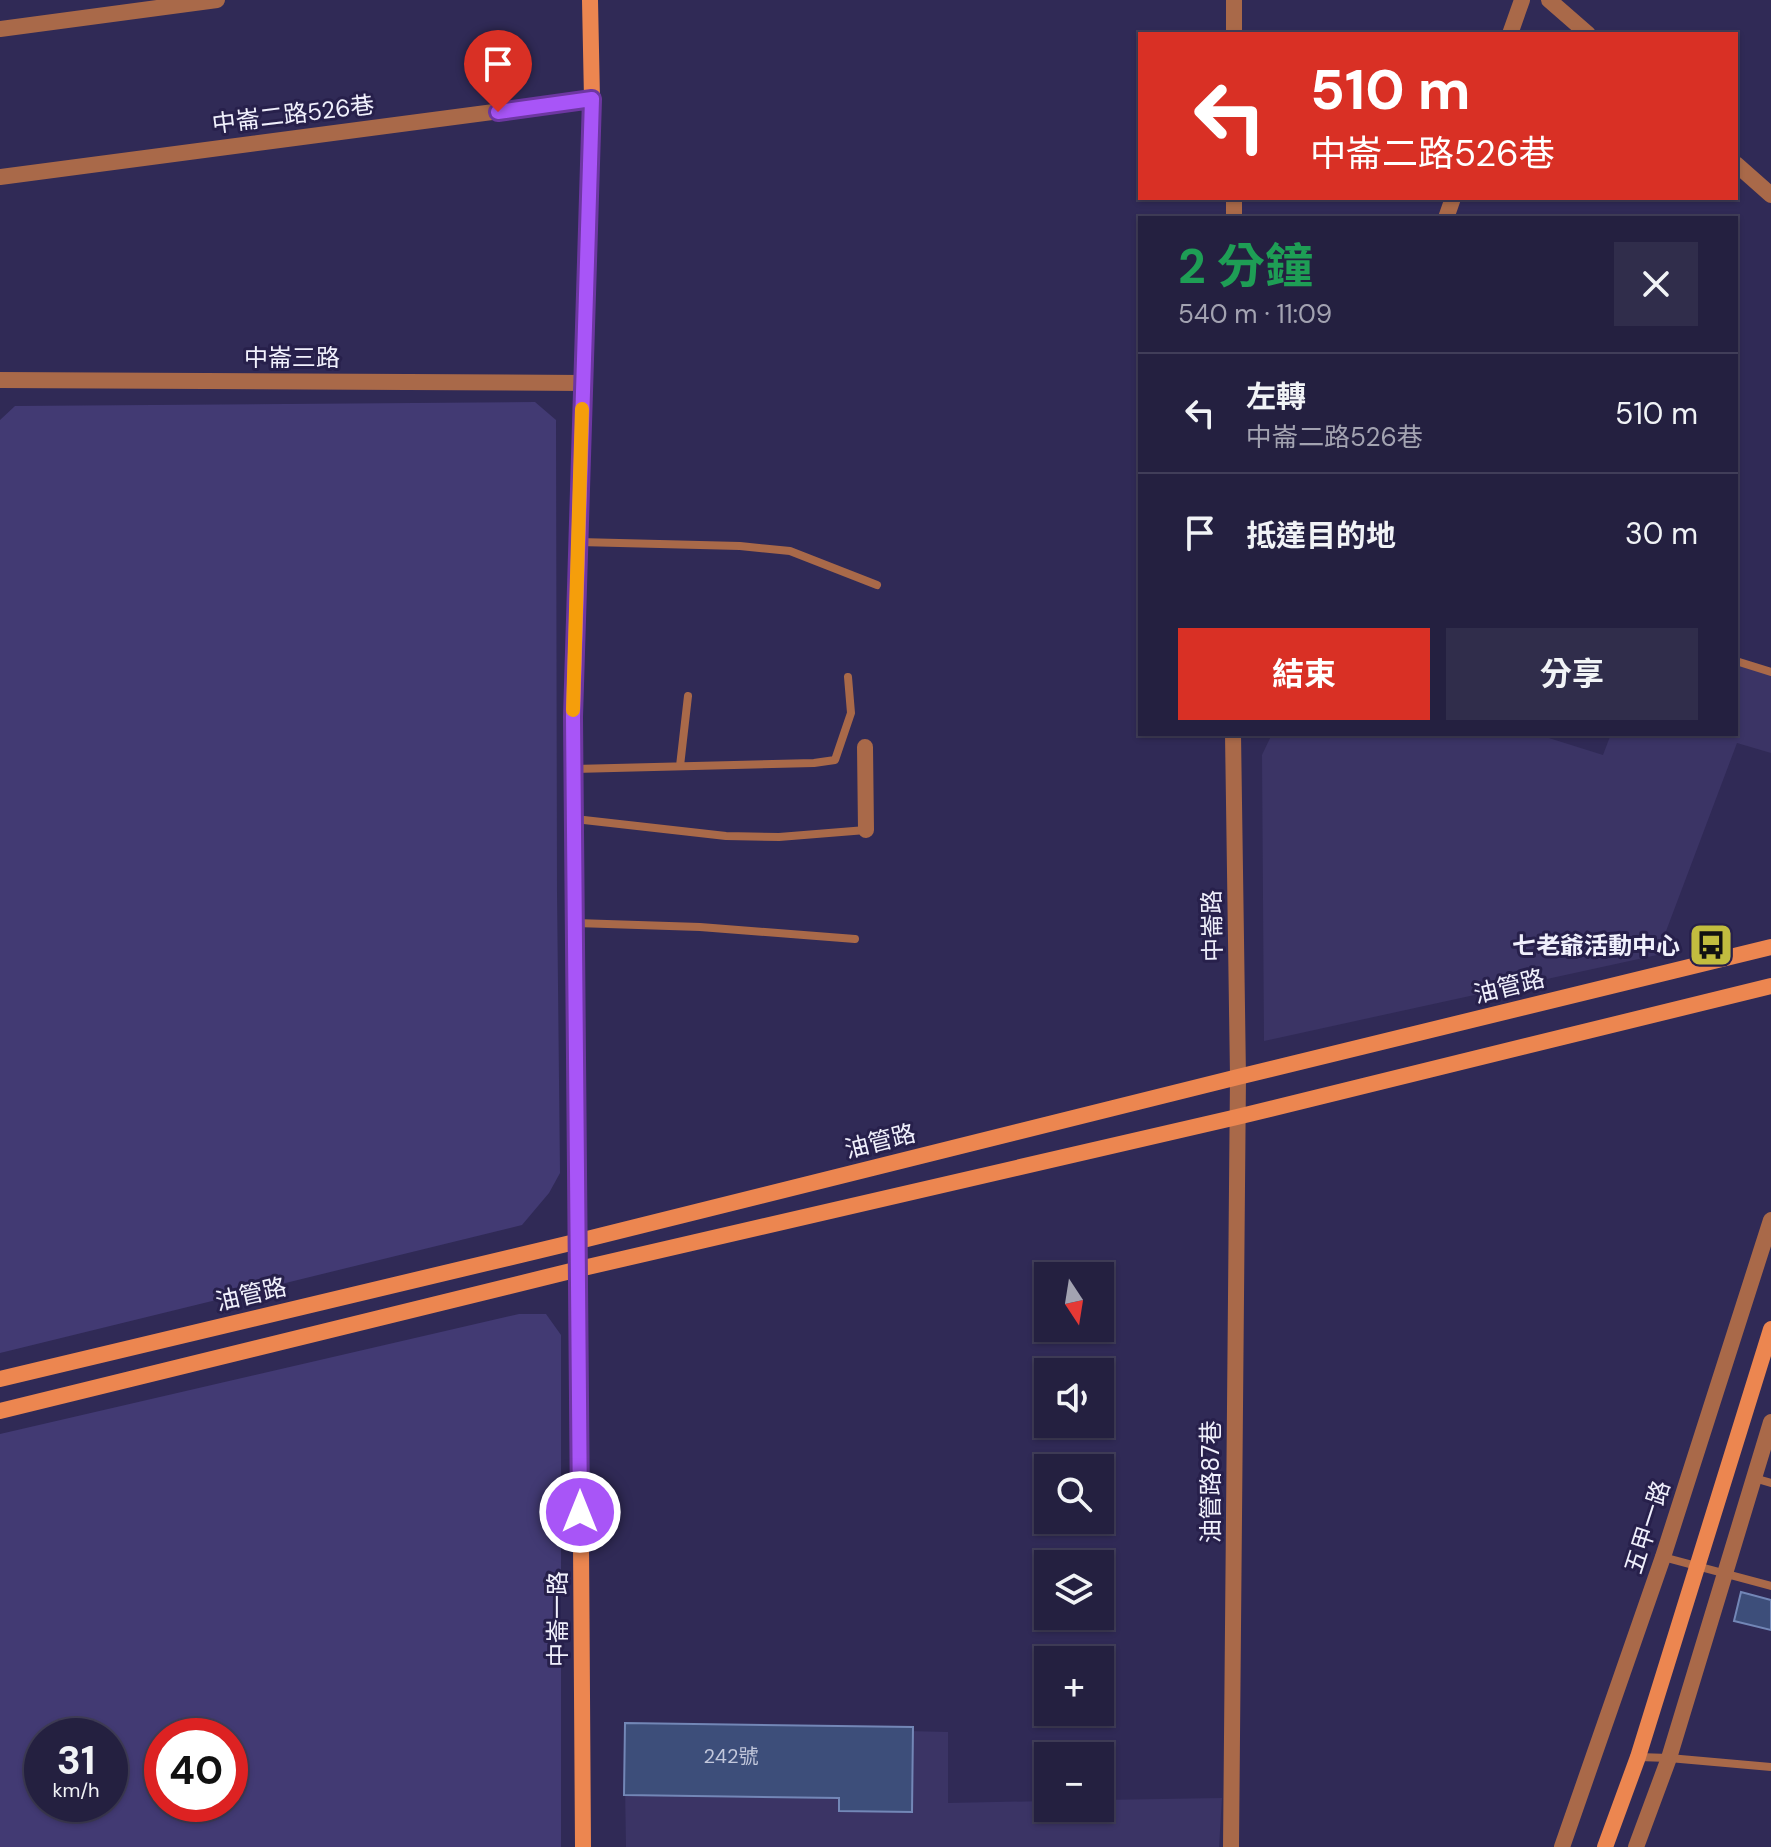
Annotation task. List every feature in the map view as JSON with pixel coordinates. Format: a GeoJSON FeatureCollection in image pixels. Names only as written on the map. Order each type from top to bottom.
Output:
{"type":"FeatureCollection","features":[{"type":"Feature","properties":{"kind":"street"},"geometry":{"type":"LineString","coordinates":[[0,29],[217,0]]}},
{"type":"Feature","properties":{"kind":"street","name":"中崙一路"},"geometry":{"type":"LineString","coordinates":[[583,1847],[573,717],[592,99],[590,0]]}},
{"type":"Feature","properties":{"kind":"street"},"geometry":{"type":"LineString","coordinates":[[1234,0],[1234,32]]}},
{"type":"Feature","properties":{"kind":"street"},"geometry":{"type":"LineString","coordinates":[[1511,32],[1522,0]]}},
{"type":"Feature","properties":{"kind":"street"},"geometry":{"type":"LineString","coordinates":[[1549,0],[1586,32]]}},
{"type":"Feature","properties":{"kind":"street","name":"中崙二路526巷"},"geometry":{"type":"LineString","coordinates":[[0,177],[592,99]]}},
{"type":"Feature","properties":{"kind":"street"},"geometry":{"type":"LineString","coordinates":[[1738,166],[1771,195]]}},
{"type":"Feature","properties":{"kind":"street","name":"中崙三路"},"geometry":{"type":"LineString","coordinates":[[0,380],[583,383]]}},
{"type":"Feature","properties":{"kind":"street","name":"中崙路"},"geometry":{"type":"LineString","coordinates":[[1233,740],[1237,1117]]}},
{"type":"Feature","properties":{"kind":"street"},"geometry":{"type":"LineString","coordinates":[[865,747],[866,830]]}},
{"type":"Feature","properties":{"kind":"street","name":"油管路"},"geometry":{"type":"LineString","coordinates":[[0,1379],[579,1241],[1771,947]]}},
{"type":"Feature","properties":{"kind":"street"},"geometry":{"type":"LineString","coordinates":[[0,1411],[579,1269],[1237,1117],[1771,986]]}},
{"type":"Feature","properties":{"kind":"street","name":"油管路87巷"},"geometry":{"type":"LineString","coordinates":[[1231,1847],[1237,1117]]}},
{"type":"Feature","properties":{"kind":"street","name":"五甲一路"},"geometry":{"type":"LineString","coordinates":[[1562,1847],[1663,1557],[1771,1220]]}},
{"type":"Feature","properties":{"kind":"street"},"geometry":{"type":"LineString","coordinates":[[1605,1847],[1638,1757],[1771,1329]]}},
{"type":"Feature","properties":{"kind":"street"},"geometry":{"type":"LineString","coordinates":[[1636,1847],[1669,1758],[1771,1422]]}},
{"type":"Feature","properties":{"kind":"lane"},"geometry":{"type":"LineString","coordinates":[[578,542],[740,546],[790,551],[877,585]]}},
{"type":"Feature","properties":{"kind":"lane"},"geometry":{"type":"LineString","coordinates":[[1738,662],[1771,672]]}},
{"type":"Feature","properties":{"kind":"lane"},"geometry":{"type":"LineString","coordinates":[[573,769],[835,760],[851,713],[848,677]]}},
{"type":"Feature","properties":{"kind":"lane"},"geometry":{"type":"LineString","coordinates":[[680,766],[688,696]]}},
{"type":"Feature","properties":{"kind":"lane"},"geometry":{"type":"LineString","coordinates":[[574,819],[726,836],[779,837],[866,830]]}},
{"type":"Feature","properties":{"kind":"lane"},"geometry":{"type":"LineString","coordinates":[[575,923],[700,927],[855,939]]}},
{"type":"Feature","properties":{"kind":"lane"},"geometry":{"type":"LineString","coordinates":[[1754,1478],[1771,1483]]}},
{"type":"Feature","properties":{"kind":"lane"},"geometry":{"type":"LineString","coordinates":[[1663,1557],[1771,1586]]}},
{"type":"Feature","properties":{"kind":"lane"},"geometry":{"type":"LineString","coordinates":[[1638,1757],[1771,1767]]}},
{"type":"Feature","properties":{"kind":"shaded area"},"geometry":{"type":"Polygon","coordinates":[[[535,402],[556,420],[560,1173],[549,1193],[522,1225],[0,1353],[0,420],[15,406],[535,402]]]}},
{"type":"Feature","properties":{"kind":"shaded area"},"geometry":{"type":"Polygon","coordinates":[[[1738,660],[1771,670],[1771,753],[1737,743],[1657,955],[1264,1041],[1262,755],[1271,736],[1542,736],[1603,755],[1610,736],[1738,736],[1738,660]]]}},
{"type":"Feature","properties":{"kind":"shaded area"},"geometry":{"type":"Polygon","coordinates":[[[519,1314],[546,1314],[561,1335],[561,1847],[0,1847],[0,1434],[519,1314]]]}},
{"type":"Feature","properties":{"kind":"shaded area"},"geometry":{"type":"Polygon","coordinates":[[[624,1724],[948,1732],[948,1803],[1034,1801],[1034,1822],[1114,1822],[1114,1800],[1222,1798],[1219,1847],[626,1847],[624,1724]]]}},
{"type":"Feature","properties":{"kind":"building"},"geometry":{"type":"Polygon","coordinates":[[[1741,1592],[1771,1600],[1771,1630],[1734,1621],[1741,1592]]]}},
{"type":"Feature","properties":{"kind":"building"},"geometry":{"type":"Polygon","coordinates":[[[625,1723],[913,1727],[912,1812],[839,1811],[839,1798],[624,1795],[625,1723]]]}},
{"type":"Feature","properties":{"kind":"slow traffic"},"geometry":{"type":"LineString","coordinates":[[573,710],[582,409]]}},
{"type":"Feature","properties":{"kind":"place","name":"七老爺活動中心"},"geometry":{"type":"Point","coordinates":[1711,945]}},
{"type":"Feature","properties":{"kind":"route"},"geometry":{"type":"LineString","coordinates":[[498,112],[592,99],[573,717],[580,1512]]}}]}
